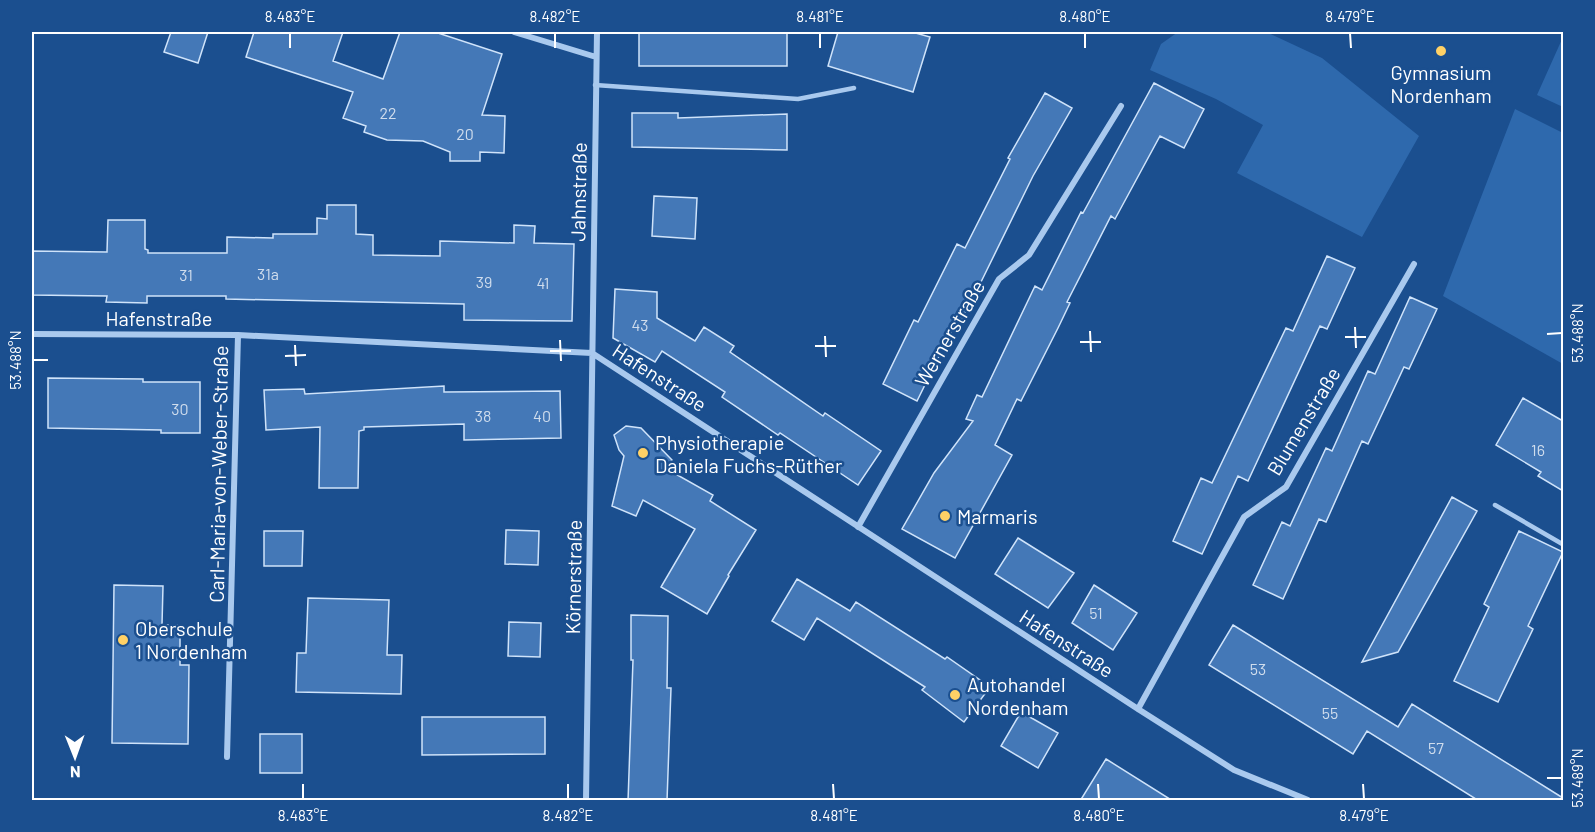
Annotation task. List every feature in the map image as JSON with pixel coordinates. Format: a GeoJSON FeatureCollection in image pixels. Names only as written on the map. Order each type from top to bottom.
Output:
{"type":"FeatureCollection","features":[{"type":"Feature","properties":{"kind":"street"},"geometry":{"type":"LineString","coordinates":[[514,32],[596,57]]}},
{"type":"Feature","properties":{"kind":"street","name":"Jahnstraße"},"geometry":{"type":"LineString","coordinates":[[592,353],[597,32]]}},
{"type":"Feature","properties":{"kind":"street","name":"Wernerstraße"},"geometry":{"type":"LineString","coordinates":[[858,527],[999,279],[1029,255],[1121,106]]}},
{"type":"Feature","properties":{"kind":"street","name":"Blumenstraße"},"geometry":{"type":"LineString","coordinates":[[1138,709],[1244,517],[1286,487],[1414,264]]}},
{"type":"Feature","properties":{"kind":"street","name":"Hafenstraße"},"geometry":{"type":"LineString","coordinates":[[32,334],[238,335],[592,353],[1234,770],[1308,801]]}},
{"type":"Feature","properties":{"kind":"street","name":"Carl-Maria-von-Weber-Straße"},"geometry":{"type":"LineString","coordinates":[[227,757],[238,335]]}},
{"type":"Feature","properties":{"kind":"street","name":"Körnerstraße"},"geometry":{"type":"LineString","coordinates":[[586,801],[592,353]]}},
{"type":"Feature","properties":{"kind":"lane"},"geometry":{"type":"LineString","coordinates":[[595,86],[798,99],[854,88]]}},
{"type":"Feature","properties":{"kind":"lane"},"geometry":{"type":"LineString","coordinates":[[1495,505],[1563,545]]}},
{"type":"Feature","properties":{"kind":"shaded area"},"geometry":{"type":"Polygon","coordinates":[[[1178,32],[1266,32],[1322,58],[1419,136],[1362,237],[1237,173],[1263,125],[1216,99],[1150,70],[1161,44],[1178,32]]]}},
{"type":"Feature","properties":{"kind":"shaded area"},"geometry":{"type":"Polygon","coordinates":[[[1563,37],[1564,107],[1537,95],[1563,37]]]}},
{"type":"Feature","properties":{"kind":"shaded area"},"geometry":{"type":"Polygon","coordinates":[[[1515,109],[1563,133],[1563,364],[1443,296],[1515,109]]]}},
{"type":"Feature","properties":{"kind":"building"},"geometry":{"type":"Polygon","coordinates":[[[171,32],[208,32],[198,63],[164,52],[171,32]]]}},
{"type":"Feature","properties":{"kind":"building"},"geometry":{"type":"Polygon","coordinates":[[[254,32],[343,32],[333,61],[383,79],[400,32],[435,32],[502,54],[482,115],[505,116],[504,153],[480,152],[480,161],[450,161],[450,152],[423,141],[387,140],[364,132],[366,126],[343,118],[353,92],[246,57],[254,32]]]}},
{"type":"Feature","properties":{"kind":"building"},"geometry":{"type":"Polygon","coordinates":[[[639,32],[787,32],[787,66],[639,66],[639,32]]]}},
{"type":"Feature","properties":{"kind":"building"},"geometry":{"type":"Polygon","coordinates":[[[838,32],[912,32],[930,37],[913,92],[828,66],[838,32]]]}},
{"type":"Feature","properties":{"kind":"building"},"geometry":{"type":"Polygon","coordinates":[[[1154,83],[1204,109],[1184,148],[1160,136],[1115,219],[1111,216],[1067,302],[1070,303],[1058,328],[1021,401],[1017,399],[995,445],[1012,455],[955,558],[902,529],[934,473],[973,421],[966,419],[977,395],[982,397],[1035,286],[1042,290],[1081,212],[1083,213],[1154,83]]]}},
{"type":"Feature","properties":{"kind":"building"},"geometry":{"type":"Polygon","coordinates":[[[1045,93],[1072,108],[1033,176],[980,284],[957,328],[954,326],[917,401],[883,384],[914,320],[918,322],[957,244],[965,248],[1010,159],[1008,158],[1045,93]]]}},
{"type":"Feature","properties":{"kind":"building"},"geometry":{"type":"Polygon","coordinates":[[[632,113],[678,113],[678,118],[787,114],[787,150],[632,147],[632,113]]]}},
{"type":"Feature","properties":{"kind":"building"},"geometry":{"type":"Polygon","coordinates":[[[654,196],[697,198],[695,239],[652,236],[654,196]]]}},
{"type":"Feature","properties":{"kind":"building"},"geometry":{"type":"Polygon","coordinates":[[[327,205],[356,205],[356,234],[373,235],[373,255],[440,256],[440,241],[514,243],[514,225],[535,226],[534,243],[574,244],[572,321],[464,320],[464,304],[226,299],[226,296],[147,296],[147,303],[106,302],[107,296],[32,295],[32,251],[107,252],[108,220],[145,220],[145,249],[148,253],[227,253],[227,237],[273,238],[273,234],[317,234],[317,218],[327,219],[327,205]]]}},
{"type":"Feature","properties":{"kind":"building"},"geometry":{"type":"Polygon","coordinates":[[[1327,256],[1355,268],[1327,329],[1320,326],[1248,481],[1238,476],[1202,554],[1173,541],[1201,478],[1212,483],[1286,328],[1293,331],[1327,256]]]}},
{"type":"Feature","properties":{"kind":"building"},"geometry":{"type":"Polygon","coordinates":[[[615,289],[657,292],[657,318],[695,341],[704,327],[734,346],[730,352],[823,416],[825,413],[881,451],[858,485],[722,397],[725,392],[662,351],[655,362],[613,338],[615,289]]]}},
{"type":"Feature","properties":{"kind":"building"},"geometry":{"type":"Polygon","coordinates":[[[1410,297],[1437,309],[1409,369],[1404,367],[1368,444],[1362,441],[1326,522],[1319,519],[1283,599],[1253,585],[1282,522],[1290,526],[1326,448],[1332,451],[1368,371],[1375,374],[1410,297]]]}},
{"type":"Feature","properties":{"kind":"building"},"geometry":{"type":"Polygon","coordinates":[[[48,378],[200,382],[200,433],[48,428],[48,378]]]}},
{"type":"Feature","properties":{"kind":"building"},"geometry":{"type":"Polygon","coordinates":[[[444,386],[444,392],[560,391],[561,438],[464,440],[464,424],[364,427],[364,430],[359,431],[358,488],[319,488],[320,427],[266,430],[264,390],[304,389],[305,394],[444,386]]]}},
{"type":"Feature","properties":{"kind":"building"},"geometry":{"type":"Polygon","coordinates":[[[1523,398],[1563,421],[1563,491],[1538,476],[1541,472],[1496,445],[1523,398]]]}},
{"type":"Feature","properties":{"kind":"building"},"geometry":{"type":"Polygon","coordinates":[[[626,426],[641,428],[672,460],[665,468],[713,495],[710,501],[756,530],[707,614],[661,587],[695,529],[643,500],[636,516],[612,506],[624,456],[619,450],[614,435],[626,426]]]}},
{"type":"Feature","properties":{"kind":"building"},"geometry":{"type":"Polygon","coordinates":[[[1452,497],[1477,511],[1398,652],[1362,662],[1452,497]]]}},
{"type":"Feature","properties":{"kind":"building"},"geometry":{"type":"Polygon","coordinates":[[[506,530],[539,531],[538,565],[505,564],[506,530]]]}},
{"type":"Feature","properties":{"kind":"building"},"geometry":{"type":"Polygon","coordinates":[[[264,531],[303,531],[302,566],[264,566],[264,531]]]}},
{"type":"Feature","properties":{"kind":"building"},"geometry":{"type":"Polygon","coordinates":[[[1519,531],[1563,552],[1528,626],[1533,629],[1498,702],[1454,681],[1489,607],[1484,604],[1519,531]]]}},
{"type":"Feature","properties":{"kind":"building"},"geometry":{"type":"Polygon","coordinates":[[[1018,538],[1074,573],[1048,608],[995,574],[1018,538]]]}},
{"type":"Feature","properties":{"kind":"building"},"geometry":{"type":"Polygon","coordinates":[[[797,579],[850,611],[856,602],[945,659],[947,657],[990,687],[964,722],[922,690],[925,687],[817,618],[804,640],[772,621],[797,579]]]}},
{"type":"Feature","properties":{"kind":"building"},"geometry":{"type":"Polygon","coordinates":[[[114,585],[163,586],[162,625],[180,625],[180,665],[189,665],[188,744],[112,743],[114,585]]]}},
{"type":"Feature","properties":{"kind":"building"},"geometry":{"type":"Polygon","coordinates":[[[1094,585],[1137,613],[1113,650],[1072,623],[1094,585]]]}},
{"type":"Feature","properties":{"kind":"building"},"geometry":{"type":"Polygon","coordinates":[[[308,598],[389,600],[387,655],[402,655],[401,694],[296,692],[297,653],[306,653],[308,598]]]}},
{"type":"Feature","properties":{"kind":"building"},"geometry":{"type":"Polygon","coordinates":[[[631,615],[668,616],[667,688],[671,688],[667,801],[628,801],[633,660],[631,660],[631,615]]]}},
{"type":"Feature","properties":{"kind":"building"},"geometry":{"type":"Polygon","coordinates":[[[509,622],[541,623],[540,657],[508,656],[509,622]]]}},
{"type":"Feature","properties":{"kind":"building"},"geometry":{"type":"Polygon","coordinates":[[[1233,625],[1398,727],[1412,704],[1563,798],[1563,801],[1479,801],[1367,731],[1353,754],[1209,665],[1233,625]]]}},
{"type":"Feature","properties":{"kind":"building"},"geometry":{"type":"Polygon","coordinates":[[[1021,712],[1058,733],[1038,768],[1001,746],[1021,712]]]}},
{"type":"Feature","properties":{"kind":"building"},"geometry":{"type":"Polygon","coordinates":[[[422,717],[545,717],[545,754],[422,755],[422,717]]]}},
{"type":"Feature","properties":{"kind":"building"},"geometry":{"type":"Polygon","coordinates":[[[260,734],[302,734],[302,773],[260,773],[260,734]]]}},
{"type":"Feature","properties":{"kind":"building"},"geometry":{"type":"Polygon","coordinates":[[[1106,759],[1173,801],[1080,801],[1106,759]]]}},
{"type":"Feature","properties":{"kind":"place","name":"Gymnasium Nordenham"},"geometry":{"type":"Point","coordinates":[1441,51]}},
{"type":"Feature","properties":{"kind":"place","name":"Physiotherapie Daniela Fuchs-Rüther"},"geometry":{"type":"Point","coordinates":[643,453]}},
{"type":"Feature","properties":{"kind":"place","name":"Marmaris"},"geometry":{"type":"Point","coordinates":[945,516]}},
{"type":"Feature","properties":{"kind":"place","name":"Oberschule 1 Nordenham"},"geometry":{"type":"Point","coordinates":[123,640]}},
{"type":"Feature","properties":{"kind":"place","name":"Autohandel Nordenham"},"geometry":{"type":"Point","coordinates":[955,695]}}]}
